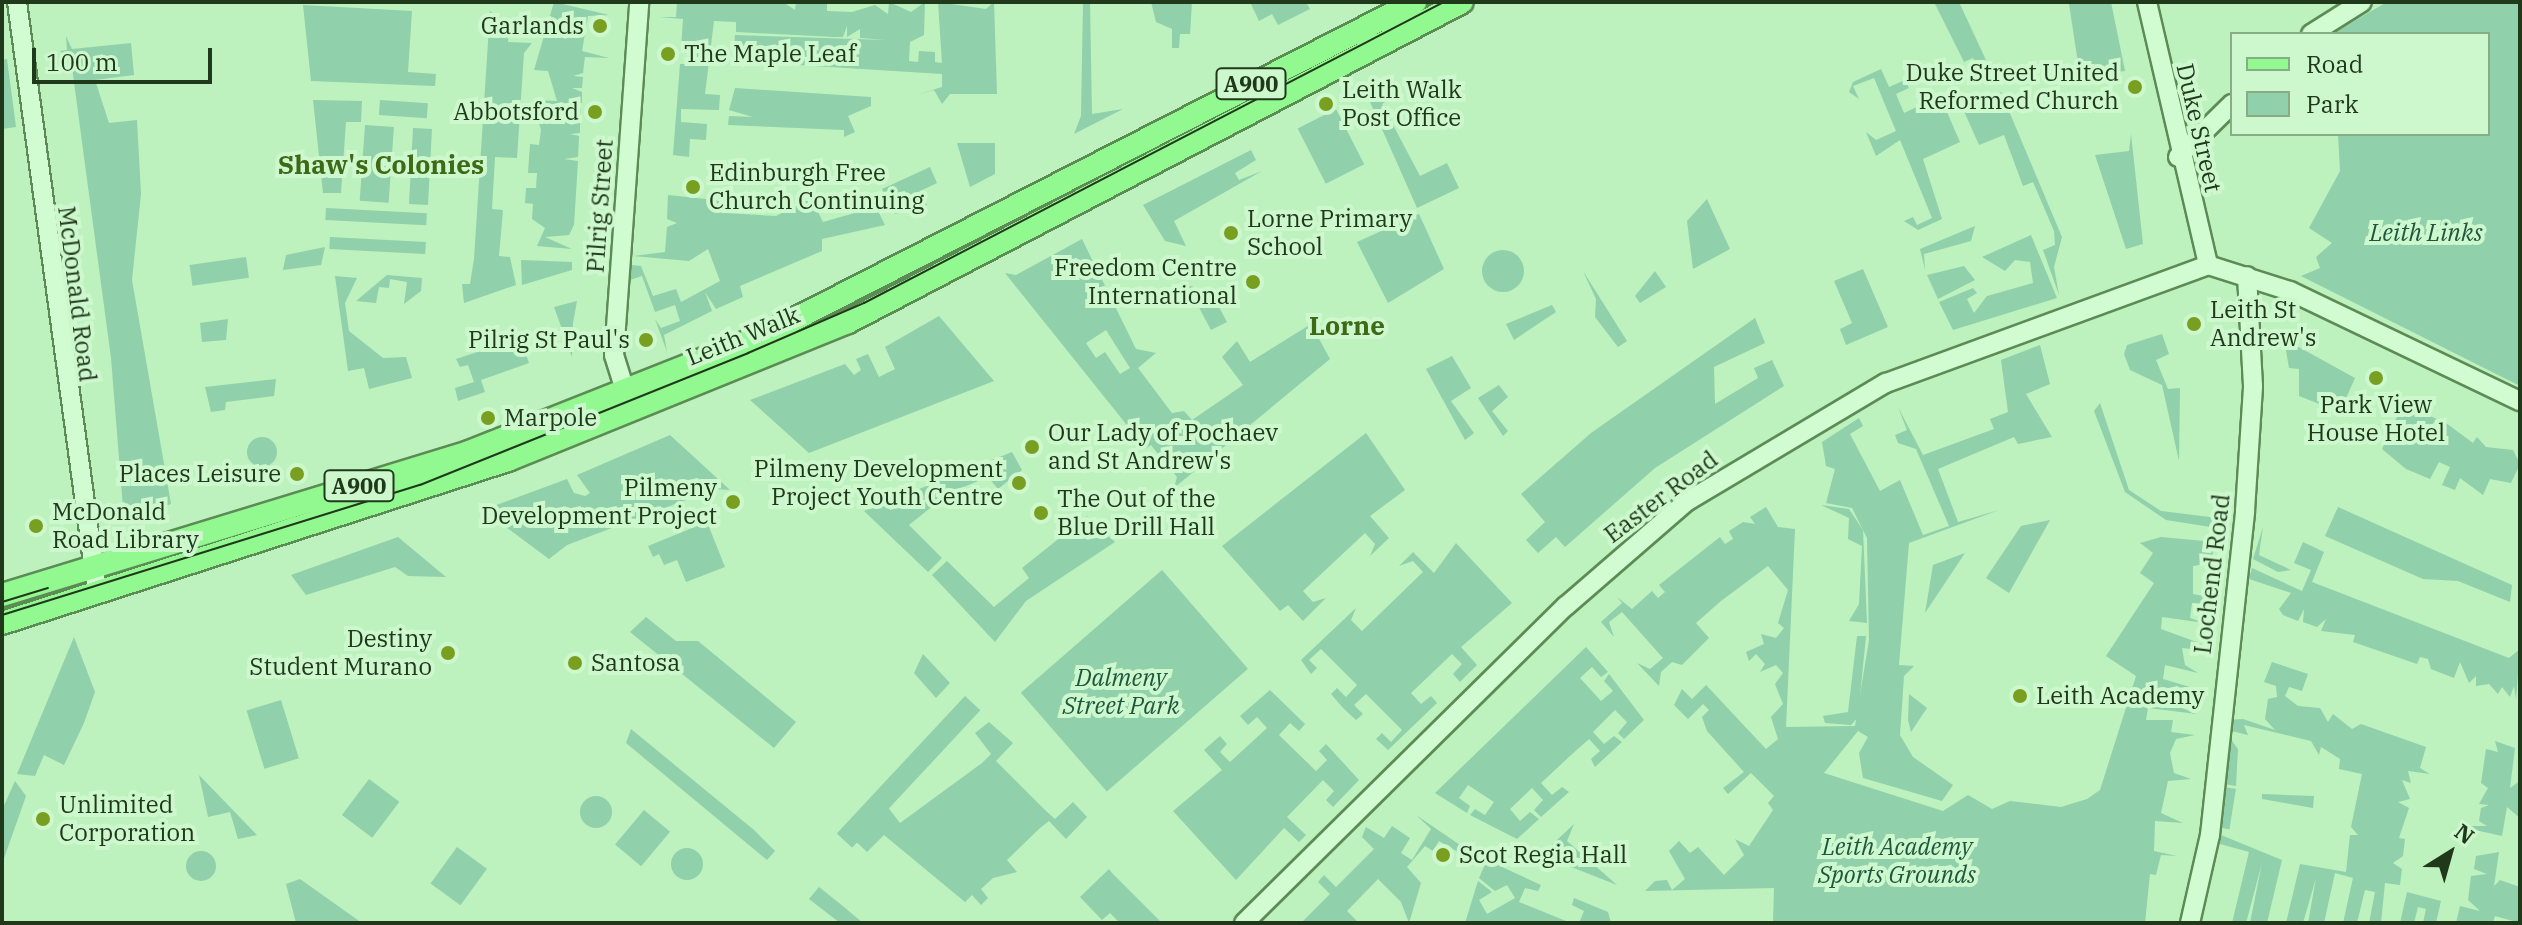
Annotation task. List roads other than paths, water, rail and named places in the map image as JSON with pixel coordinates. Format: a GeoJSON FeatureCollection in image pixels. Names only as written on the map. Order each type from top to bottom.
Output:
{"type":"FeatureCollection","features":[{"type":"Feature","properties":{"kind":"main road","name":"Leith Walk"},"geometry":{"type":"LineString","coordinates":[[2,623],[400,498],[628,400],[856,292],[1415,2]]}},
{"type":"Feature","properties":{"kind":"main road","name":"Leith Walk"},"geometry":{"type":"LineString","coordinates":[[2,595],[469,452],[628,400],[848,322],[1462,2]]}},
{"type":"Feature","properties":{"kind":"street","name":"McDonald Road"},"geometry":{"type":"LineString","coordinates":[[17,2],[91,568],[97,591]]}},
{"type":"Feature","properties":{"kind":"street","name":"Pilrig Street"},"geometry":{"type":"LineString","coordinates":[[628,400],[615,316],[639,2]]}},
{"type":"Feature","properties":{"kind":"street","name":"Duke Street"},"geometry":{"type":"LineString","coordinates":[[2147,2],[2178,157],[2208,265]]}},
{"type":"Feature","properties":{"kind":"street"},"geometry":{"type":"LineString","coordinates":[[2314,32],[2362,2]]}},
{"type":"Feature","properties":{"kind":"street"},"geometry":{"type":"LineString","coordinates":[[2178,157],[2230,106]]}},
{"type":"Feature","properties":{"kind":"street"},"geometry":{"type":"LineString","coordinates":[[2208,265],[2247,276],[2520,401]]}},
{"type":"Feature","properties":{"kind":"street","name":"Easter Road"},"geometry":{"type":"LineString","coordinates":[[1244,923],[1566,606],[1686,502],[1886,383],[2208,265]]}},
{"type":"Feature","properties":{"kind":"street","name":"Lochend Road"},"geometry":{"type":"LineString","coordinates":[[2190,923],[2210,835],[2245,511],[2253,386],[2247,276]]}},
{"type":"Feature","properties":{"kind":"tram line"},"geometry":{"type":"LineString","coordinates":[[2,615],[420,485],[748,353],[864,303],[1444,2]]}},
{"type":"Feature","properties":{"kind":"tram line"},"geometry":{"type":"LineString","coordinates":[[2,602],[48,588]]}},
{"type":"Feature","properties":{"kind":"place","name":"Garlands"},"geometry":{"type":"Point","coordinates":[600,26]}},
{"type":"Feature","properties":{"kind":"place","name":"The Maple Leaf"},"geometry":{"type":"Point","coordinates":[668,54]}},
{"type":"Feature","properties":{"kind":"place","name":"Duke Street United Reformed Church"},"geometry":{"type":"Point","coordinates":[2135,87]}},
{"type":"Feature","properties":{"kind":"place","name":"Leith Walk Post Office"},"geometry":{"type":"Point","coordinates":[1326,104]}},
{"type":"Feature","properties":{"kind":"place","name":"Abbotsford"},"geometry":{"type":"Point","coordinates":[595,112]}},
{"type":"Feature","properties":{"kind":"place","name":"Edinburgh Free Church Continuing"},"geometry":{"type":"Point","coordinates":[693,187]}},
{"type":"Feature","properties":{"kind":"place","name":"Lorne Primary School"},"geometry":{"type":"Point","coordinates":[1231,233]}},
{"type":"Feature","properties":{"kind":"place","name":"Freedom Centre International"},"geometry":{"type":"Point","coordinates":[1253,282]}},
{"type":"Feature","properties":{"kind":"place","name":"Leith St Andrew's"},"geometry":{"type":"Point","coordinates":[2194,324]}},
{"type":"Feature","properties":{"kind":"place","name":"Pilrig St Paul's"},"geometry":{"type":"Point","coordinates":[646,340]}},
{"type":"Feature","properties":{"kind":"place","name":"Park View House Hotel"},"geometry":{"type":"Point","coordinates":[2376,378]}},
{"type":"Feature","properties":{"kind":"place","name":"Marpole"},"geometry":{"type":"Point","coordinates":[488,418]}},
{"type":"Feature","properties":{"kind":"place","name":"Our Lady of Pochaev and St Andrew's"},"geometry":{"type":"Point","coordinates":[1032,447]}},
{"type":"Feature","properties":{"kind":"place","name":"Places Leisure"},"geometry":{"type":"Point","coordinates":[297,474]}},
{"type":"Feature","properties":{"kind":"place","name":"Pilmeny Development Project Youth Centre"},"geometry":{"type":"Point","coordinates":[1019,483]}},
{"type":"Feature","properties":{"kind":"place","name":"Pilmeny Development Project"},"geometry":{"type":"Point","coordinates":[733,502]}},
{"type":"Feature","properties":{"kind":"place","name":"The Out of the Blue Drill Hall"},"geometry":{"type":"Point","coordinates":[1041,513]}},
{"type":"Feature","properties":{"kind":"place","name":"McDonald Road Library"},"geometry":{"type":"Point","coordinates":[36,526]}},
{"type":"Feature","properties":{"kind":"place","name":"Destiny Student Murano"},"geometry":{"type":"Point","coordinates":[448,653]}},
{"type":"Feature","properties":{"kind":"place","name":"Santosa"},"geometry":{"type":"Point","coordinates":[575,663]}},
{"type":"Feature","properties":{"kind":"place","name":"Leith Academy"},"geometry":{"type":"Point","coordinates":[2020,696]}},
{"type":"Feature","properties":{"kind":"place","name":"Unlimited Corporation"},"geometry":{"type":"Point","coordinates":[43,819]}},
{"type":"Feature","properties":{"kind":"place","name":"Scot Regia Hall"},"geometry":{"type":"Point","coordinates":[1443,855]}},
{"type":"Feature","properties":{"kind":"district","name":"Shaw's Colonies"},"geometry":{"type":"Point","coordinates":[381,165]}},
{"type":"Feature","properties":{"kind":"district","name":"Lorne"},"geometry":{"type":"Point","coordinates":[1347,326]}},
{"type":"Feature","properties":{"kind":"park label","name":"Leith Links"},"geometry":{"type":"Point","coordinates":[2426,233]}},
{"type":"Feature","properties":{"kind":"park label","name":"Dalmeny Street Park"},"geometry":{"type":"Point","coordinates":[1121,692]}},
{"type":"Feature","properties":{"kind":"park label","name":"Leith Academy Sports Grounds"},"geometry":{"type":"Point","coordinates":[1897,861]}}]}
